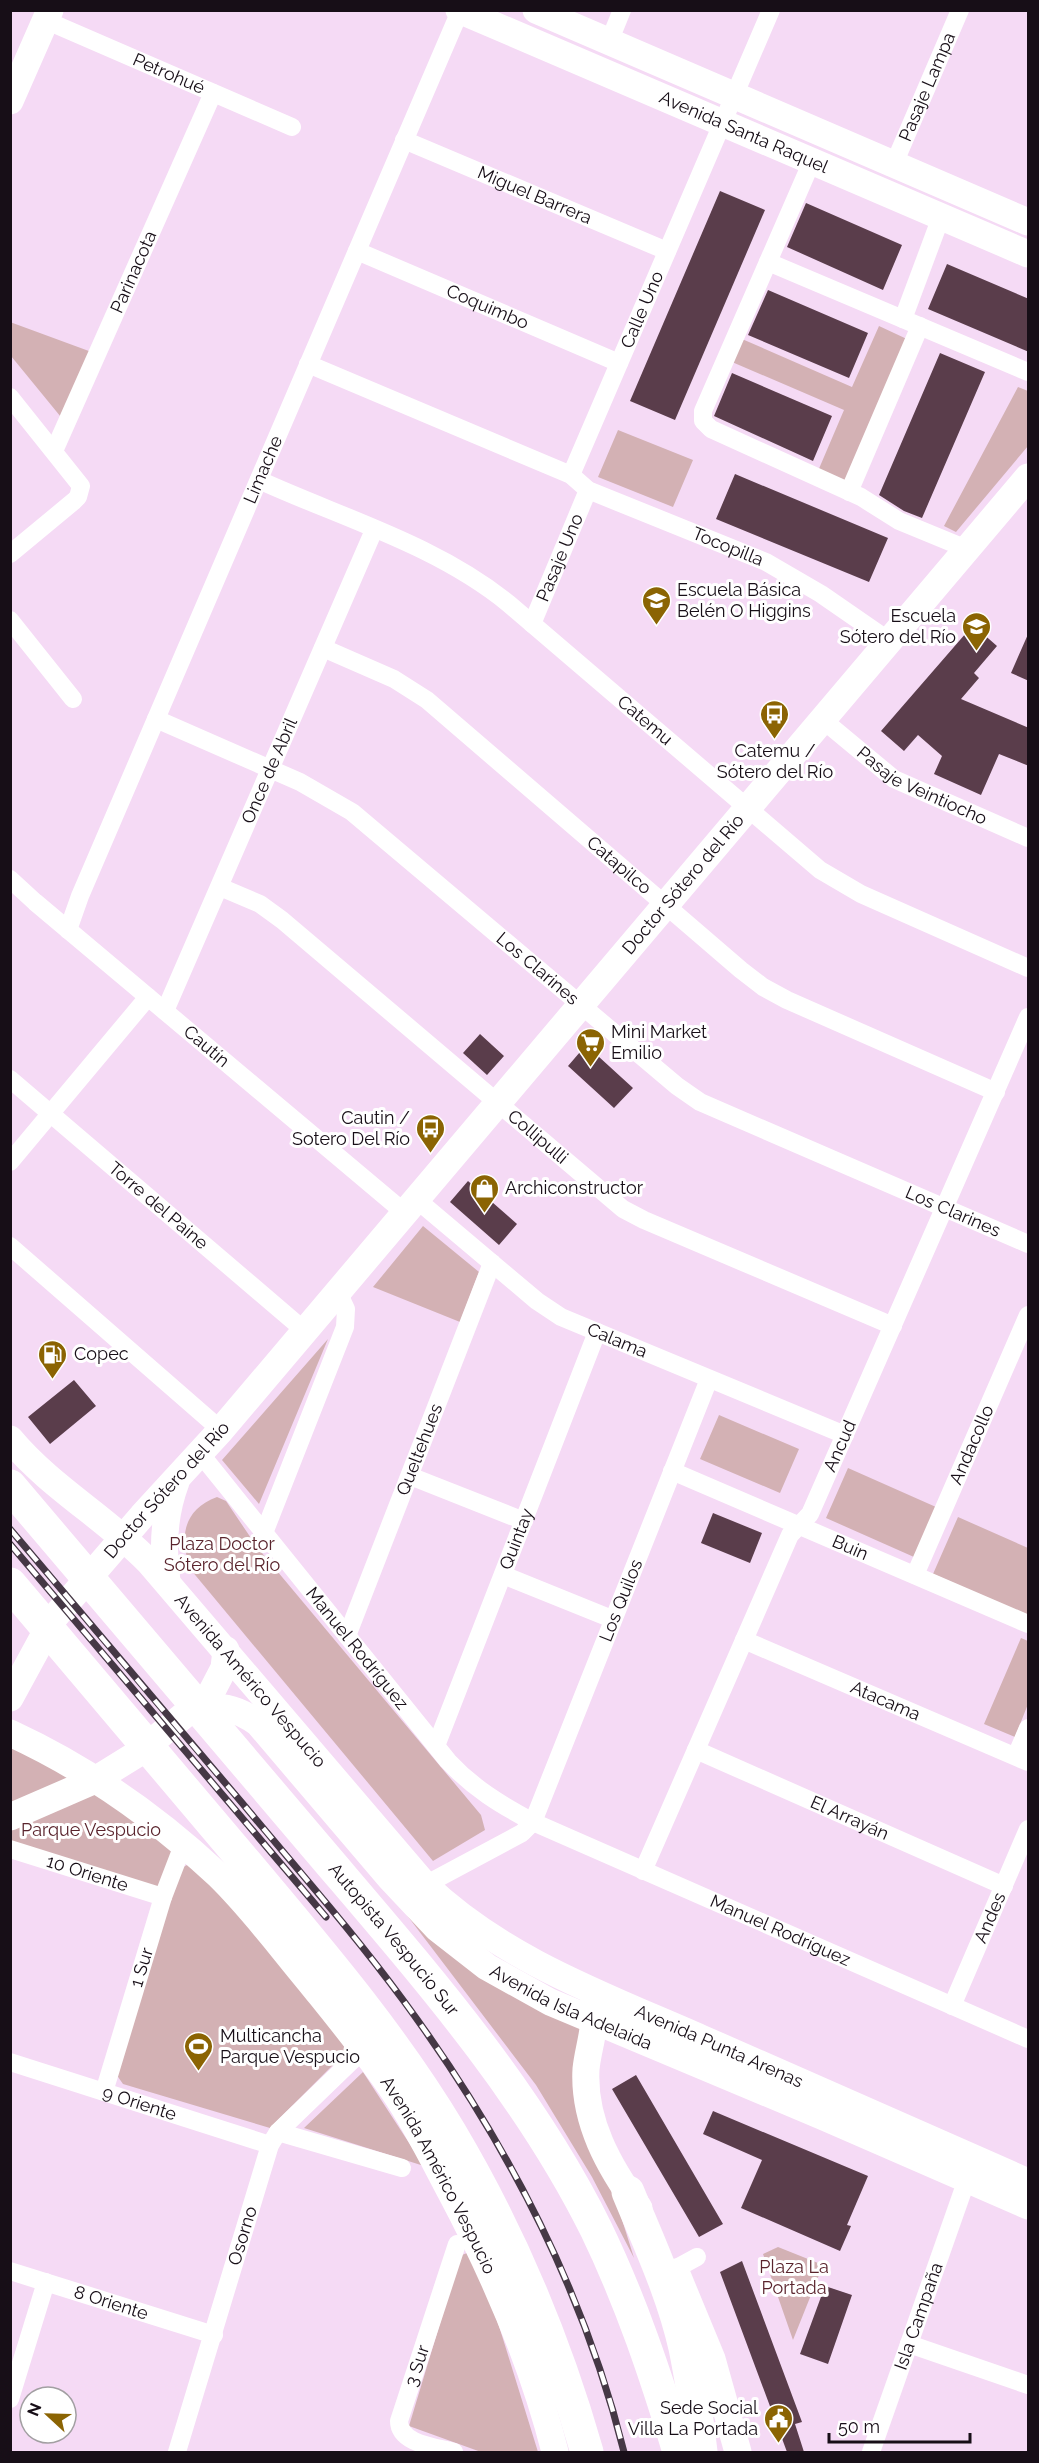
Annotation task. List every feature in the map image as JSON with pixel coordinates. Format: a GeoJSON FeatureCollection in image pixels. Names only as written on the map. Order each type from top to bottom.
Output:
{"type":"FeatureCollection","features":[{"type":"Feature","properties":{"kind":"highway","name":"Autopista Vespucio Sur"},"geometry":{"type":"LineString","coordinates":[[10,1486],[360,1898],[455,2013],[520,2101],[574,2189],[616,2274],[650,2360],[679,2452]]}},
{"type":"Feature","properties":{"kind":"highway"},"geometry":{"type":"LineString","coordinates":[[10,1584],[336,1972],[421,2087],[475,2176],[518,2261],[557,2357],[587,2452]]}},
{"type":"Feature","properties":{"kind":"highway"},"geometry":{"type":"LineString","coordinates":[[627,2192],[663,2279],[679,2326],[691,2382],[701,2452]]}},
{"type":"Feature","properties":{"kind":"main road","name":"Avenida Santa Raquel"},"geometry":{"type":"LineString","coordinates":[[460,10],[1029,254]]}},
{"type":"Feature","properties":{"kind":"main road","name":"Avenida Santa Raquel"},"geometry":{"type":"LineString","coordinates":[[536,10],[1028,219]]}},
{"type":"Feature","properties":{"kind":"main road"},"geometry":{"type":"LineString","coordinates":[[10,101],[47,15]]}},
{"type":"Feature","properties":{"kind":"main road","name":"Doctor Sótero del Río"},"geometry":{"type":"LineString","coordinates":[[10,1698],[42,1633],[178,1475],[221,1430],[1029,477]]}},
{"type":"Feature","properties":{"kind":"main road","name":"Avenida Américo Vespucio"},"geometry":{"type":"LineString","coordinates":[[10,1439],[58,1486],[123,1538],[167,1581],[425,1885]]}},
{"type":"Feature","properties":{"kind":"main road"},"geometry":{"type":"LineString","coordinates":[[167,1581],[164,1563],[165,1526],[167,1509],[178,1475]]}},
{"type":"Feature","properties":{"kind":"main road"},"geometry":{"type":"LineString","coordinates":[[10,1655],[42,1633]]}},
{"type":"Feature","properties":{"kind":"main road"},"geometry":{"type":"LineString","coordinates":[[10,1817],[94,1780],[137,1754],[214,1688],[224,1668],[226,1650]]}},
{"type":"Feature","properties":{"kind":"main road","name":"Avenida Isla Adelaida"},"geometry":{"type":"LineString","coordinates":[[191,1710],[216,1706],[232,1709],[252,1719],[265,1729],[390,1878],[437,1928],[461,1949],[510,1982],[594,2021],[1029,2206]]}},
{"type":"Feature","properties":{"kind":"main road","name":"Avenida Américo Vespucio"},"geometry":{"type":"LineString","coordinates":[[10,1733],[130,1802],[219,1876],[250,1910],[395,2092],[420,2132],[495,2279],[532,2377],[555,2452]]}},
{"type":"Feature","properties":{"kind":"main road","name":"Avenida Punta Arenas"},"geometry":{"type":"LineString","coordinates":[[425,1885],[460,1916],[496,1941],[583,1986],[1029,2182]]}},
{"type":"Feature","properties":{"kind":"main road"},"geometry":{"type":"LineString","coordinates":[[583,1986],[593,2004],[594,2021],[586,2069],[589,2112],[600,2143],[627,2192],[686,2263],[738,2452]]}},
{"type":"Feature","properties":{"kind":"street","name":"Limache"},"geometry":{"type":"LineString","coordinates":[[68,930],[80,896],[460,10]]}},
{"type":"Feature","properties":{"kind":"street"},"geometry":{"type":"LineString","coordinates":[[609,42],[622,10]]}},
{"type":"Feature","properties":{"kind":"street","name":"Calle Uno"},"geometry":{"type":"LineString","coordinates":[[571,475],[771,10]]}},
{"type":"Feature","properties":{"kind":"street","name":"Pasaje Lampa"},"geometry":{"type":"LineString","coordinates":[[894,164],[960,10]]}},
{"type":"Feature","properties":{"kind":"street","name":"Petrohué"},"geometry":{"type":"LineString","coordinates":[[47,15],[292,128]]}},
{"type":"Feature","properties":{"kind":"street","name":"Parinacota"},"geometry":{"type":"LineString","coordinates":[[54,451],[213,93]]}},
{"type":"Feature","properties":{"kind":"street","name":"Miguel Barrera"},"geometry":{"type":"LineString","coordinates":[[404,140],[667,251]]}},
{"type":"Feature","properties":{"kind":"street"},"geometry":{"type":"LineString","coordinates":[[812,161],[704,411],[703,421],[711,429],[867,500],[899,521],[967,549]]}},
{"type":"Feature","properties":{"kind":"street"},"geometry":{"type":"LineString","coordinates":[[849,492],[912,322],[941,217]]}},
{"type":"Feature","properties":{"kind":"street","name":"Coquimbo"},"geometry":{"type":"LineString","coordinates":[[357,250],[619,363]]}},
{"type":"Feature","properties":{"kind":"street"},"geometry":{"type":"LineString","coordinates":[[768,262],[1029,372]]}},
{"type":"Feature","properties":{"kind":"street"},"geometry":{"type":"LineString","coordinates":[[308,364],[571,475],[588,490]]}},
{"type":"Feature","properties":{"kind":"street"},"geometry":{"type":"LineString","coordinates":[[10,397],[79,481],[81,492],[74,501],[10,554]]}},
{"type":"Feature","properties":{"kind":"street","name":"Catemu"},"geometry":{"type":"LineString","coordinates":[[259,480],[426,552],[474,578],[532,624],[808,861],[840,883],[1029,968]]}},
{"type":"Feature","properties":{"kind":"street","name":"Pasaje Uno"},"geometry":{"type":"LineString","coordinates":[[532,624],[588,490]]}},
{"type":"Feature","properties":{"kind":"street","name":"Tocopilla"},"geometry":{"type":"LineString","coordinates":[[588,490],[766,562],[821,594],[889,641]]}},
{"type":"Feature","properties":{"kind":"street","name":"Once de Abril"},"geometry":{"type":"LineString","coordinates":[[165,1011],[374,530]]}},
{"type":"Feature","properties":{"kind":"street"},"geometry":{"type":"LineString","coordinates":[[10,620],[73,699]]}},
{"type":"Feature","properties":{"kind":"street","name":"Catapilco"},"geometry":{"type":"LineString","coordinates":[[323,648],[394,679],[427,700],[665,906],[741,970],[775,994],[996,1092]]}},
{"type":"Feature","properties":{"kind":"street","name":"Los Clarines"},"geometry":{"type":"LineString","coordinates":[[156,719],[300,782],[352,812],[677,1086],[700,1102],[1029,1244]]}},
{"type":"Feature","properties":{"kind":"street","name":"Pasaje Veintiocho"},"geometry":{"type":"LineString","coordinates":[[823,720],[894,778],[1029,838]]}},
{"type":"Feature","properties":{"kind":"street","name":"Cautín"},"geometry":{"type":"LineString","coordinates":[[10,879],[165,1011],[411,1206]]}},
{"type":"Feature","properties":{"kind":"street","name":"Collipulli"},"geometry":{"type":"LineString","coordinates":[[220,887],[260,904],[282,920],[613,1202],[633,1215],[893,1326]]}},
{"type":"Feature","properties":{"kind":"street"},"geometry":{"type":"LineString","coordinates":[[10,1162],[148,997]]}},
{"type":"Feature","properties":{"kind":"street","name":"Ancud"},"geometry":{"type":"LineString","coordinates":[[643,1871],[790,1535],[810,1514],[1029,1017]]}},
{"type":"Feature","properties":{"kind":"street","name":"Torre del Paine"},"geometry":{"type":"LineString","coordinates":[[10,1079],[304,1331]]}},
{"type":"Feature","properties":{"kind":"street","name":"Calama"},"geometry":{"type":"LineString","coordinates":[[411,1206],[492,1263],[550,1310],[597,1332],[845,1435]]}},
{"type":"Feature","properties":{"kind":"street"},"geometry":{"type":"LineString","coordinates":[[10,1246],[221,1430]]}},
{"type":"Feature","properties":{"kind":"street","name":"Queltehues"},"geometry":{"type":"LineString","coordinates":[[347,1636],[492,1263]]}},
{"type":"Feature","properties":{"kind":"street"},"geometry":{"type":"LineString","coordinates":[[264,1533],[345,1327],[346,1309],[338,1292]]}},
{"type":"Feature","properties":{"kind":"street","name":"Andacollo"},"geometry":{"type":"LineString","coordinates":[[915,1575],[1029,1315]]}},
{"type":"Feature","properties":{"kind":"street","name":"Quintay"},"geometry":{"type":"LineString","coordinates":[[436,1746],[597,1332]]}},
{"type":"Feature","properties":{"kind":"street","name":"Los Quilos"},"geometry":{"type":"LineString","coordinates":[[533,1822],[709,1379]]}},
{"type":"Feature","properties":{"kind":"street","name":"Manuel Rodríguez"},"geometry":{"type":"LineString","coordinates":[[200,1452],[436,1746],[476,1788],[494,1801],[533,1822],[643,1871],[1029,2039]]}},
{"type":"Feature","properties":{"kind":"street","name":"Buin"},"geometry":{"type":"LineString","coordinates":[[672,1471],[1029,1624]]}},
{"type":"Feature","properties":{"kind":"street"},"geometry":{"type":"LineString","coordinates":[[410,1476],[524,1521]]}},
{"type":"Feature","properties":{"kind":"street"},"geometry":{"type":"LineString","coordinates":[[502,1575],[612,1619]]}},
{"type":"Feature","properties":{"kind":"street","name":"Atacama"},"geometry":{"type":"LineString","coordinates":[[744,1640],[1022,1759]]}},
{"type":"Feature","properties":{"kind":"street"},"geometry":{"type":"LineString","coordinates":[[1022,1759],[1029,1728]]}},
{"type":"Feature","properties":{"kind":"street","name":"El Arrayán"},"geometry":{"type":"LineString","coordinates":[[696,1750],[1004,1886]]}},
{"type":"Feature","properties":{"kind":"street"},"geometry":{"type":"LineString","coordinates":[[425,1885],[522,1833],[533,1822]]}},
{"type":"Feature","properties":{"kind":"street","name":"Andes"},"geometry":{"type":"LineString","coordinates":[[952,2006],[1029,1828]]}},
{"type":"Feature","properties":{"kind":"street","name":"1 Sur"},"geometry":{"type":"LineString","coordinates":[[104,2092],[163,1897],[183,1845]]}},
{"type":"Feature","properties":{"kind":"street","name":"10 Oriente"},"geometry":{"type":"LineString","coordinates":[[10,1849],[163,1897]]}},
{"type":"Feature","properties":{"kind":"street","name":"Osorno"},"geometry":{"type":"LineString","coordinates":[[177,2452],[274,2138],[363,2050]]}},
{"type":"Feature","properties":{"kind":"street","name":"9 Oriente"},"geometry":{"type":"LineString","coordinates":[[10,2062],[104,2092],[274,2138],[402,2168]]}},
{"type":"Feature","properties":{"kind":"street","name":"Isla Campaña"},"geometry":{"type":"LineString","coordinates":[[871,2452],[967,2179]]}},
{"type":"Feature","properties":{"kind":"street","name":"3 Sur"},"geometry":{"type":"LineString","coordinates":[[454,2452],[408,2439],[401,2432],[399,2421],[457,2244]]}},
{"type":"Feature","properties":{"kind":"street","name":"8 Oriente"},"geometry":{"type":"LineString","coordinates":[[10,2271],[214,2335]]}},
{"type":"Feature","properties":{"kind":"street"},"geometry":{"type":"LineString","coordinates":[[10,2399],[46,2282]]}},
{"type":"Feature","properties":{"kind":"street"},"geometry":{"type":"LineString","coordinates":[[909,2344],[1029,2385]]}},
{"type":"Feature","properties":{"kind":"green space"},"geometry":{"type":"Polygon","coordinates":[[[10,322],[97,354],[65,422],[11,356],[10,322]]]}},
{"type":"Feature","properties":{"kind":"green space"},"geometry":{"type":"Polygon","coordinates":[[[879,326],[909,340],[848,486],[818,471],[844,410],[732,362],[742,339],[852,387],[879,326]]]}},
{"type":"Feature","properties":{"kind":"green space"},"geometry":{"type":"Polygon","coordinates":[[[1018,387],[1028,391],[1028,446],[956,532],[944,526],[1018,387]]]}},
{"type":"Feature","properties":{"kind":"green space"},"geometry":{"type":"Polygon","coordinates":[[[618,430],[693,460],[673,507],[598,477],[618,430]]]}},
{"type":"Feature","properties":{"kind":"green space"},"geometry":{"type":"Polygon","coordinates":[[[423,1226],[479,1272],[460,1322],[373,1287],[423,1226]]]}},
{"type":"Feature","properties":{"kind":"green space"},"geometry":{"type":"Polygon","coordinates":[[[328,1339],[259,1504],[222,1460],[328,1339]]]}},
{"type":"Feature","properties":{"kind":"green space"},"geometry":{"type":"Polygon","coordinates":[[[719,1415],[799,1449],[780,1493],[700,1459],[719,1415]]]}},
{"type":"Feature","properties":{"kind":"green space"},"geometry":{"type":"Polygon","coordinates":[[[848,1468],[936,1507],[914,1557],[826,1518],[848,1468]]]}},
{"type":"Feature","properties":{"kind":"green space","name":"Plaza Doctor Sótero del Río"},"geometry":{"type":"Polygon","coordinates":[[[217,1497],[226,1501],[257,1547],[481,1815],[485,1830],[433,1861],[191,1570],[185,1547],[186,1527],[196,1510],[217,1497]]]}},
{"type":"Feature","properties":{"kind":"green space"},"geometry":{"type":"Polygon","coordinates":[[[958,1517],[1028,1548],[1028,1616],[933,1574],[958,1517]]]}},
{"type":"Feature","properties":{"kind":"green space"},"geometry":{"type":"Polygon","coordinates":[[[1021,1638],[1028,1641],[1028,1704],[1015,1737],[984,1724],[1021,1638]]]}},
{"type":"Feature","properties":{"kind":"green space","name":"Parque Vespucio"},"geometry":{"type":"Polygon","coordinates":[[[10,1741],[74,1776],[11,1807],[10,1741]]]}},
{"type":"Feature","properties":{"kind":"green space","name":"Parque Vespucio"},"geometry":{"type":"Polygon","coordinates":[[[95,1792],[177,1851],[163,1889],[11,1844],[11,1825],[95,1792]]]}},
{"type":"Feature","properties":{"kind":"green space","name":"Parque Vespucio"},"geometry":{"type":"Polygon","coordinates":[[[189,1864],[241,1915],[344,2043],[345,2053],[270,2128],[123,2084],[116,2074],[171,1894],[183,1867],[189,1864]]]}},
{"type":"Feature","properties":{"kind":"green space"},"geometry":{"type":"Polygon","coordinates":[[[406,1914],[582,2028],[605,2165],[634,2258],[592,2177],[536,2085],[406,1914]]]}},
{"type":"Feature","properties":{"kind":"green space"},"geometry":{"type":"Polygon","coordinates":[[[363,2072],[424,2166],[304,2128],[363,2072]]]}},
{"type":"Feature","properties":{"kind":"green space","name":"Plaza La Portada"},"geometry":{"type":"Polygon","coordinates":[[[778,2247],[823,2265],[793,2340],[763,2254],[778,2247]]]}},
{"type":"Feature","properties":{"kind":"green space"},"geometry":{"type":"Polygon","coordinates":[[[467,2253],[476,2266],[499,2326],[538,2452],[481,2452],[409,2426],[457,2267],[462,2255],[467,2253]]]}},
{"type":"Feature","properties":{"kind":"building"},"geometry":{"type":"Polygon","coordinates":[[[720,191],[765,210],[675,420],[630,401],[720,191]]]}},
{"type":"Feature","properties":{"kind":"building"},"geometry":{"type":"Polygon","coordinates":[[[806,203],[902,245],[883,290],[787,247],[806,203]]]}},
{"type":"Feature","properties":{"kind":"building"},"geometry":{"type":"Polygon","coordinates":[[[947,264],[1029,299],[1029,352],[928,309],[947,264]]]}},
{"type":"Feature","properties":{"kind":"building"},"geometry":{"type":"Polygon","coordinates":[[[768,290],[868,333],[849,378],[748,335],[768,290]]]}},
{"type":"Feature","properties":{"kind":"building"},"geometry":{"type":"Polygon","coordinates":[[[940,353],[985,372],[922,518],[904,511],[879,495],[940,353]]]}},
{"type":"Feature","properties":{"kind":"building"},"geometry":{"type":"Polygon","coordinates":[[[732,373],[832,416],[813,461],[714,416],[732,373]]]}},
{"type":"Feature","properties":{"kind":"building"},"geometry":{"type":"Polygon","coordinates":[[[735,474],[888,538],[869,582],[716,519],[735,474]]]}},
{"type":"Feature","properties":{"kind":"building"},"geometry":{"type":"Polygon","coordinates":[[[973,625],[997,646],[974,673],[979,678],[961,699],[1029,728],[1029,766],[999,754],[981,795],[934,774],[942,756],[918,735],[904,751],[881,731],[973,625]]]}},
{"type":"Feature","properties":{"kind":"building"},"geometry":{"type":"Polygon","coordinates":[[[1029,632],[1029,681],[1011,673],[1029,632]]]}},
{"type":"Feature","properties":{"kind":"building"},"geometry":{"type":"Polygon","coordinates":[[[480,1034],[504,1056],[487,1075],[463,1053],[480,1034]]]}},
{"type":"Feature","properties":{"kind":"building"},"geometry":{"type":"Polygon","coordinates":[[[586,1045],[633,1088],[614,1108],[568,1066],[586,1045]]]}},
{"type":"Feature","properties":{"kind":"building","name":"Archiconstructor"},"geometry":{"type":"Polygon","coordinates":[[[468,1181],[517,1224],[499,1245],[450,1202],[468,1181]]]}},
{"type":"Feature","properties":{"kind":"building"},"geometry":{"type":"Polygon","coordinates":[[[74,1380],[96,1406],[50,1444],[28,1417],[74,1380]]]}},
{"type":"Feature","properties":{"kind":"building"},"geometry":{"type":"Polygon","coordinates":[[[713,1513],[762,1533],[750,1563],[701,1543],[713,1513]]]}},
{"type":"Feature","properties":{"kind":"building"},"geometry":{"type":"Polygon","coordinates":[[[636,2075],[723,2224],[699,2237],[612,2089],[636,2075]]]}},
{"type":"Feature","properties":{"kind":"building"},"geometry":{"type":"Polygon","coordinates":[[[713,2111],[868,2176],[847,2225],[851,2226],[840,2251],[741,2208],[762,2160],[703,2134],[713,2111]]]}},
{"type":"Feature","properties":{"kind":"building"},"geometry":{"type":"Polygon","coordinates":[[[742,2261],[802,2422],[795,2424],[804,2452],[787,2452],[720,2272],[742,2261]]]}},
{"type":"Feature","properties":{"kind":"building"},"geometry":{"type":"Polygon","coordinates":[[[825,2286],[852,2295],[828,2364],[800,2354],[825,2286]]]}},
{"type":"Feature","properties":{"kind":"railway"},"geometry":{"type":"LineString","coordinates":[[10,1529],[345,1925],[440,2052],[506,2160],[536,2215],[563,2273],[607,2391],[624,2452]]}},
{"type":"Feature","properties":{"kind":"railway"},"geometry":{"type":"LineString","coordinates":[[10,1544],[326,1917]]}},
{"type":"Feature","properties":{"kind":"place","name":"Escuela Básica Belén O Higgins"},"geometry":{"type":"Point","coordinates":[656,626]}},
{"type":"Feature","properties":{"kind":"place","name":"Escuela Sótero del Río"},"geometry":{"type":"Point","coordinates":[977,652]}},
{"type":"Feature","properties":{"kind":"place","name":"Catemu / Sótero del Río"},"geometry":{"type":"Point","coordinates":[775,740]}},
{"type":"Feature","properties":{"kind":"place","name":"Mini Market Emilio"},"geometry":{"type":"Point","coordinates":[590,1068]}},
{"type":"Feature","properties":{"kind":"place","name":"Cautin / Sotero Del Río"},"geometry":{"type":"Point","coordinates":[431,1154]}},
{"type":"Feature","properties":{"kind":"place","name":"Archiconstructor"},"geometry":{"type":"Point","coordinates":[484,1214]}},
{"type":"Feature","properties":{"kind":"place","name":"Copec"},"geometry":{"type":"Point","coordinates":[53,1380]}},
{"type":"Feature","properties":{"kind":"place","name":"Multicancha Parque Vespucio"},"geometry":{"type":"Point","coordinates":[199,2072]}},
{"type":"Feature","properties":{"kind":"place","name":"Sede Social Villa La Portada"},"geometry":{"type":"Point","coordinates":[779,2444]}}]}
